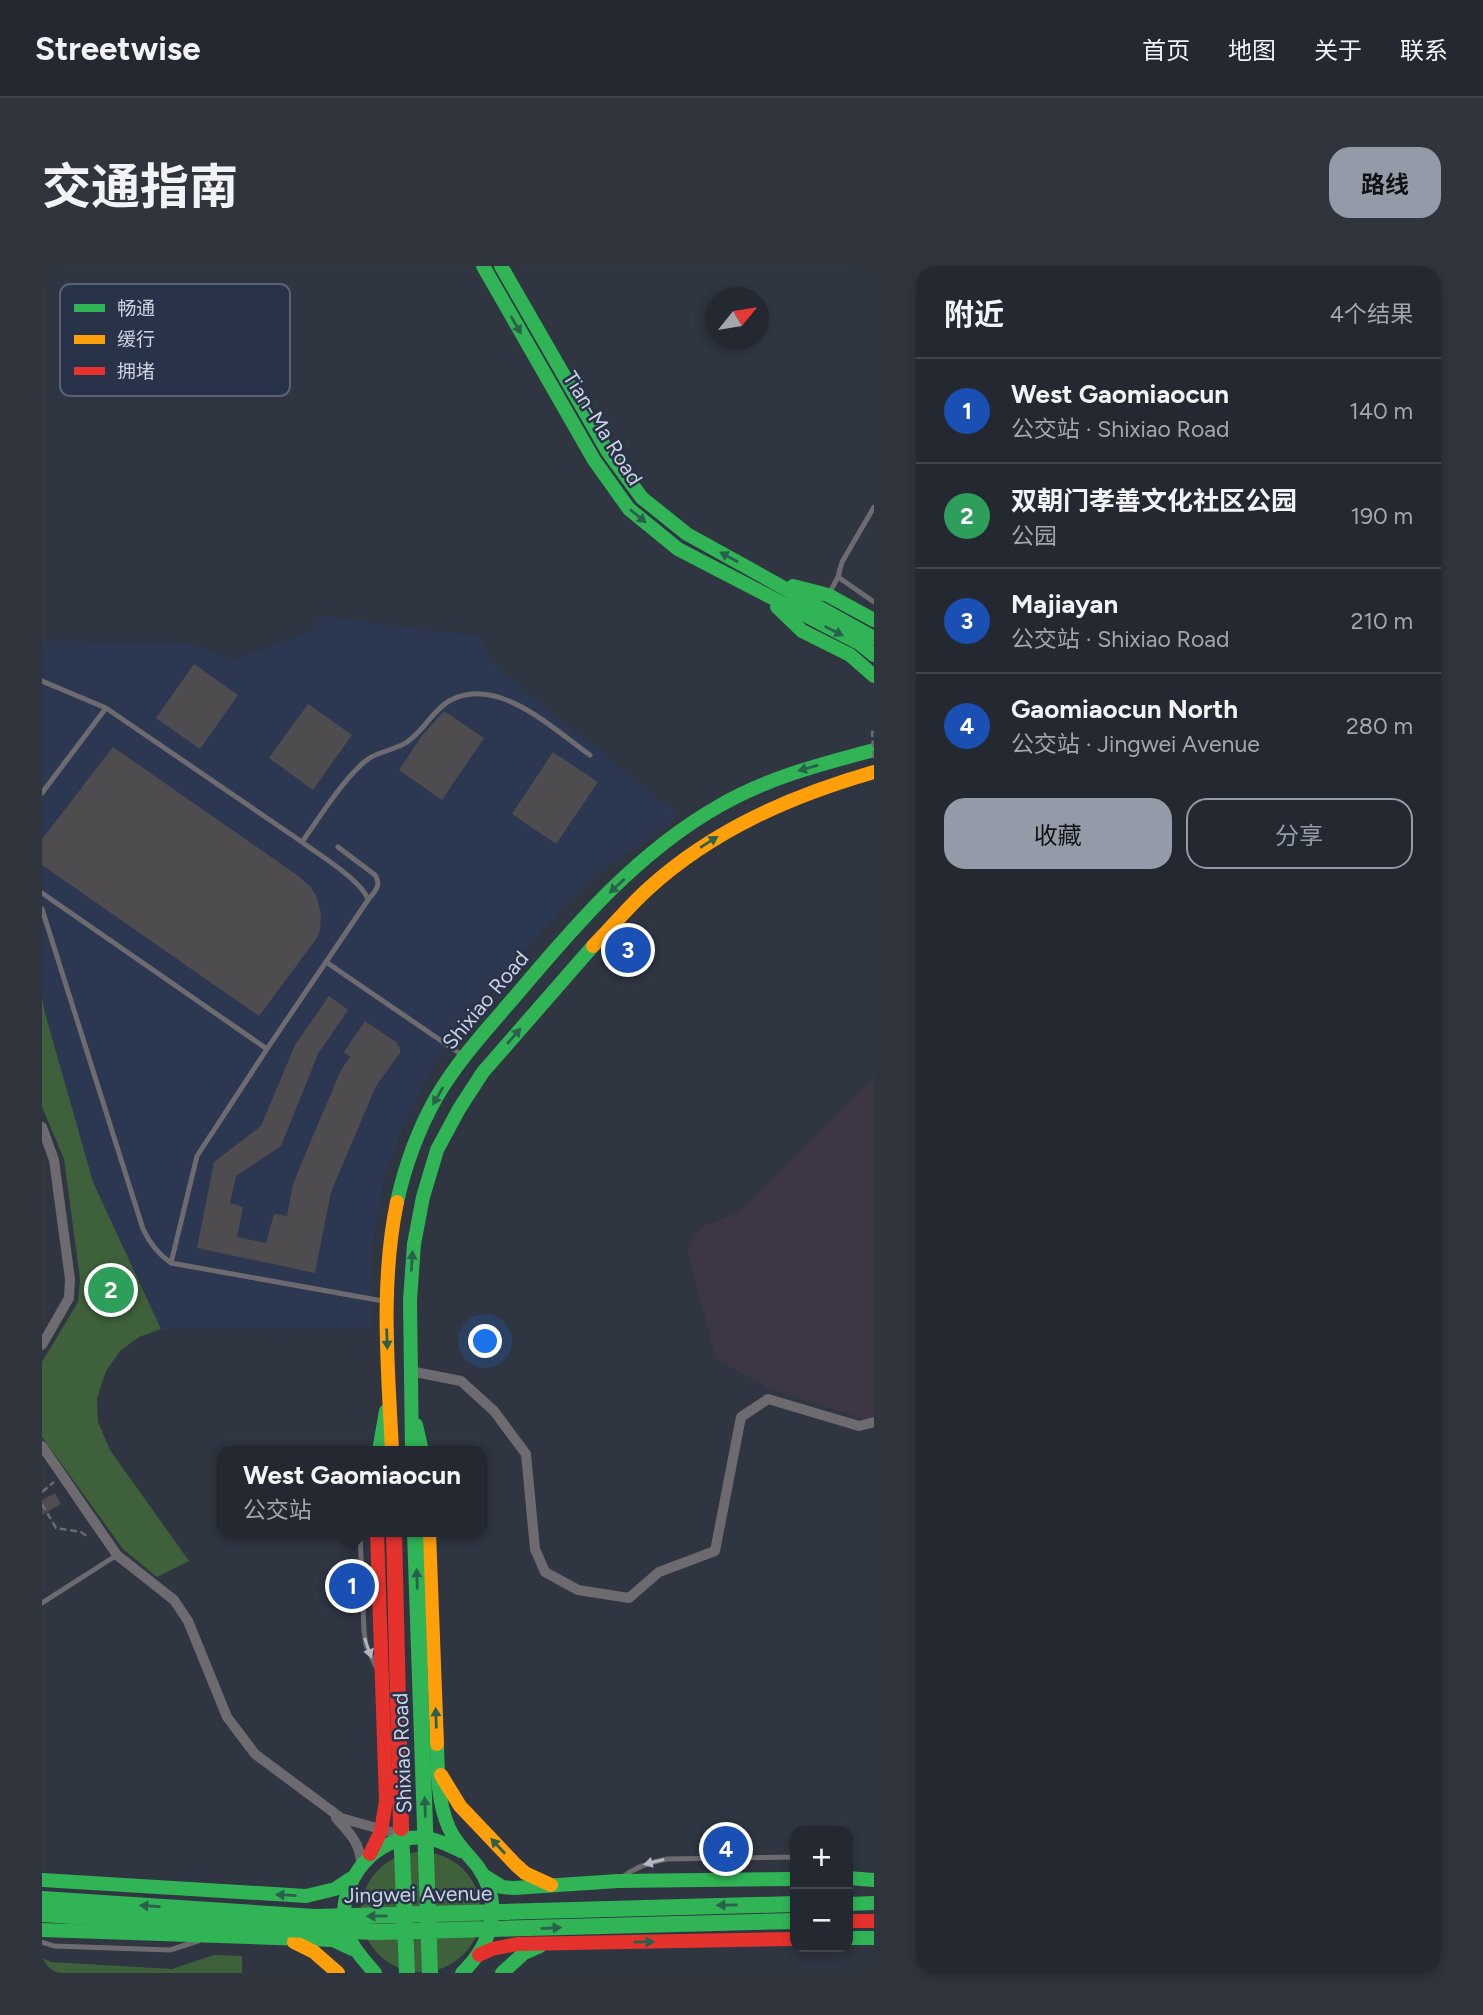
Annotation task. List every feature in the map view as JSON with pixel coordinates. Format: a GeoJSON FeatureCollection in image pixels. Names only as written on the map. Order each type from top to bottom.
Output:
{"type":"FeatureCollection","features":[{"type":"Feature","properties":{"kind":"main road","name":"Tian-Ma Road"},"geometry":{"type":"LineString","coordinates":[[482,266],[594,460],[629,509],[678,549],[874,638]]}},
{"type":"Feature","properties":{"kind":"main road","name":"Tian-Ma Road"},"geometry":{"type":"LineString","coordinates":[[501,266],[608,452],[642,498],[687,534],[874,655]]}},
{"type":"Feature","properties":{"kind":"main road"},"geometry":{"type":"LineString","coordinates":[[766,587],[828,595],[874,620]]}},
{"type":"Feature","properties":{"kind":"main road"},"geometry":{"type":"LineString","coordinates":[[766,587],[803,631],[850,655],[874,676]]}},
{"type":"Feature","properties":{"kind":"main road","name":"Shixiao Road"},"geometry":{"type":"LineString","coordinates":[[381,1446],[389,1392],[386,1301],[390,1238],[400,1188],[416,1139],[438,1096],[464,1056],[552,952],[593,909],[659,848],[689,825],[719,806],[786,774],[874,750]]}},
{"type":"Feature","properties":{"kind":"main road"},"geometry":{"type":"LineString","coordinates":[[412,1446],[410,1300],[414,1244],[423,1197],[437,1150],[483,1072],[581,959],[648,889],[675,866],[730,829],[773,808],[836,783],[874,772]]}},
{"type":"Feature","properties":{"kind":"main road"},"geometry":{"type":"LineString","coordinates":[[836,783],[874,782]]}},
{"type":"Feature","properties":{"kind":"main road"},"geometry":{"type":"LineString","coordinates":[[410,1403],[421,1446]]}},
{"type":"Feature","properties":{"kind":"main road"},"geometry":{"type":"LineString","coordinates":[[375,1973],[352,1949],[344,1925],[343,1900],[350,1879],[381,1831],[386,1801],[377,1537]]}},
{"type":"Feature","properties":{"kind":"main road","name":"Shixiao Road"},"geometry":{"type":"LineString","coordinates":[[394,1537],[407,1973]]}},
{"type":"Feature","properties":{"kind":"main road","name":"Shixiao Road"},"geometry":{"type":"LineString","coordinates":[[415,1537],[430,1973]]}},
{"type":"Feature","properties":{"kind":"main road"},"geometry":{"type":"LineString","coordinates":[[429,1537],[439,1793],[442,1812],[452,1834],[483,1875],[490,1890],[492,1908],[490,1933],[479,1955],[462,1973]]}},
{"type":"Feature","properties":{"kind":"main road"},"geometry":{"type":"LineString","coordinates":[[438,1769],[460,1806],[516,1865],[525,1873],[552,1886]]}},
{"type":"Feature","properties":{"kind":"main road"},"geometry":{"type":"LineString","coordinates":[[365,1859],[395,1840],[408,1837],[432,1838],[465,1853]]}},
{"type":"Feature","properties":{"kind":"main road"},"geometry":{"type":"LineString","coordinates":[[483,1875],[502,1886],[528,1887],[618,1881],[790,1879]]}},
{"type":"Feature","properties":{"kind":"main road"},"geometry":{"type":"LineString","coordinates":[[853,1878],[874,1880]]}},
{"type":"Feature","properties":{"kind":"main road"},"geometry":{"type":"LineString","coordinates":[[42,1880],[306,1896],[335,1889],[350,1879]]}},
{"type":"Feature","properties":{"kind":"main road"},"geometry":{"type":"LineString","coordinates":[[523,1944],[510,1938],[507,1933],[505,1903],[512,1893],[528,1887]]}},
{"type":"Feature","properties":{"kind":"main road"},"geometry":{"type":"LineString","coordinates":[[194,1936],[212,1932],[222,1923],[223,1917],[218,1903],[201,1890]]}},
{"type":"Feature","properties":{"kind":"main road","name":"Jingwei Avenue"},"geometry":{"type":"LineString","coordinates":[[42,1899],[315,1917],[790,1905]]}},
{"type":"Feature","properties":{"kind":"main road"},"geometry":{"type":"LineString","coordinates":[[853,1904],[874,1903]]}},
{"type":"Feature","properties":{"kind":"main road","name":"Jingwei Avenue"},"geometry":{"type":"LineString","coordinates":[[42,1914],[318,1931],[517,1930],[709,1921],[790,1921]]}},
{"type":"Feature","properties":{"kind":"main road"},"geometry":{"type":"LineString","coordinates":[[853,1921],[874,1921]]}},
{"type":"Feature","properties":{"kind":"main road"},"geometry":{"type":"LineString","coordinates":[[42,1930],[333,1940],[352,1949]]}},
{"type":"Feature","properties":{"kind":"main road"},"geometry":{"type":"LineString","coordinates":[[283,1938],[314,1952],[338,1973]]}},
{"type":"Feature","properties":{"kind":"main road"},"geometry":{"type":"LineString","coordinates":[[853,1938],[874,1938]]}},
{"type":"Feature","properties":{"kind":"main road"},"geometry":{"type":"LineString","coordinates":[[479,1955],[523,1944],[790,1939]]}},
{"type":"Feature","properties":{"kind":"main road"},"geometry":{"type":"LineString","coordinates":[[502,1973],[524,1953],[548,1943]]}},
{"type":"Feature","properties":{"kind":"street"},"geometry":{"type":"LineString","coordinates":[[42,1127],[54,1160],[70,1279],[69,1298],[43,1342]]}},
{"type":"Feature","properties":{"kind":"street"},"geometry":{"type":"LineString","coordinates":[[410,1371],[461,1381],[494,1411],[526,1454],[535,1549],[545,1572],[578,1590],[629,1598],[659,1572],[715,1551],[741,1417],[768,1399],[859,1426],[874,1422]]}},
{"type":"Feature","properties":{"kind":"street"},"geometry":{"type":"LineString","coordinates":[[42,1446],[117,1555],[174,1600],[188,1621],[227,1717],[249,1748],[341,1818],[408,1837]]}},
{"type":"Feature","properties":{"kind":"street"},"geometry":{"type":"LineString","coordinates":[[330,1811],[356,1842],[365,1859]]}},
{"type":"Feature","properties":{"kind":"lane"},"geometry":{"type":"LineString","coordinates":[[828,595],[838,577],[842,562],[874,507]]}},
{"type":"Feature","properties":{"kind":"lane"},"geometry":{"type":"LineString","coordinates":[[838,577],[874,601]]}},
{"type":"Feature","properties":{"kind":"lane"},"geometry":{"type":"LineString","coordinates":[[42,681],[106,708],[302,842],[356,882],[368,900]]}},
{"type":"Feature","properties":{"kind":"lane"},"geometry":{"type":"LineString","coordinates":[[302,842],[359,767],[376,754],[407,742],[434,713],[464,695],[481,693],[500,697],[520,706],[590,755]]}},
{"type":"Feature","properties":{"kind":"lane"},"geometry":{"type":"LineString","coordinates":[[42,793],[106,708]]}},
{"type":"Feature","properties":{"kind":"lane"},"geometry":{"type":"LineString","coordinates":[[171,1263],[197,1156],[379,886],[375,874],[338,847]]}},
{"type":"Feature","properties":{"kind":"lane"},"geometry":{"type":"LineString","coordinates":[[42,893],[267,1049]]}},
{"type":"Feature","properties":{"kind":"lane"},"geometry":{"type":"LineString","coordinates":[[42,909],[143,1229],[159,1255],[171,1263],[386,1301]]}},
{"type":"Feature","properties":{"kind":"lane"},"geometry":{"type":"LineString","coordinates":[[326,962],[464,1056]]}},
{"type":"Feature","properties":{"kind":"lane"},"geometry":{"type":"LineString","coordinates":[[360,1537],[363,1631],[383,1684]]}},
{"type":"Feature","properties":{"kind":"lane"},"geometry":{"type":"LineString","coordinates":[[42,1603],[117,1555]]}},
{"type":"Feature","properties":{"kind":"lane"},"geometry":{"type":"LineString","coordinates":[[618,1881],[633,1869],[667,1859],[790,1857]]}},
{"type":"Feature","properties":{"kind":"lane"},"geometry":{"type":"LineString","coordinates":[[42,1942],[54,1946],[170,1950],[211,1936]]}},
{"type":"Feature","properties":{"kind":"path"},"geometry":{"type":"LineString","coordinates":[[874,732],[874,759]]}},
{"type":"Feature","properties":{"kind":"path"},"geometry":{"type":"LineString","coordinates":[[42,1504],[56,1528],[81,1532],[90,1538]]}},
{"type":"Feature","properties":{"kind":"shaded area"},"geometry":{"type":"Polygon","coordinates":[[[321,616],[480,636],[494,665],[678,815],[588,882],[479,1001],[452,1036],[431,1070],[398,1138],[385,1175],[371,1248],[371,1328],[161,1329],[93,1182],[42,998],[42,641],[184,642],[234,659],[313,631],[321,616]]]}},
{"type":"Feature","properties":{"kind":"shaded area"},"geometry":{"type":"Polygon","coordinates":[[[874,1077],[874,1416],[864,1419],[771,1389],[716,1359],[687,1250],[701,1227],[739,1212],[874,1077]]]}},
{"type":"Feature","properties":{"kind":"green space"},"geometry":{"type":"Polygon","coordinates":[[[42,998],[93,1182],[161,1329],[139,1337],[120,1351],[106,1371],[97,1398],[98,1422],[110,1450],[189,1561],[157,1577],[123,1549],[42,1437],[42,1362],[78,1302],[80,1279],[64,1159],[42,1107],[42,998]]]}},
{"type":"Feature","properties":{"kind":"green space"},"geometry":{"type":"Polygon","coordinates":[[[421,1852],[444,1857],[463,1870],[476,1889],[481,1912],[476,1935],[463,1954],[444,1967],[421,1972],[398,1967],[379,1954],[366,1935],[361,1912],[366,1889],[379,1870],[398,1857],[421,1852]]]}},
{"type":"Feature","properties":{"kind":"green space"},"geometry":{"type":"Polygon","coordinates":[[[214,1955],[242,1956],[242,1973],[42,1973],[42,1958],[51,1962],[172,1969],[214,1955]]]}},
{"type":"Feature","properties":{"kind":"building"},"geometry":{"type":"Polygon","coordinates":[[[194,664],[238,695],[200,749],[156,718],[194,664]]]}},
{"type":"Feature","properties":{"kind":"building"},"geometry":{"type":"Polygon","coordinates":[[[308,704],[352,735],[313,790],[269,758],[308,704]]]}},
{"type":"Feature","properties":{"kind":"building"},"geometry":{"type":"Polygon","coordinates":[[[444,711],[484,738],[442,800],[399,770],[421,737],[444,711]]]}},
{"type":"Feature","properties":{"kind":"building"},"geometry":{"type":"Polygon","coordinates":[[[113,747],[297,875],[311,887],[316,896],[321,913],[317,938],[259,1016],[42,865],[42,839],[113,747]]]}},
{"type":"Feature","properties":{"kind":"building"},"geometry":{"type":"Polygon","coordinates":[[[553,752],[598,782],[556,844],[512,814],[553,752]]]}},
{"type":"Feature","properties":{"kind":"building"},"geometry":{"type":"Polygon","coordinates":[[[329,996],[348,1010],[318,1054],[281,1146],[236,1176],[230,1203],[243,1207],[237,1237],[266,1243],[274,1214],[287,1216],[293,1184],[341,1070],[350,1057],[344,1052],[365,1021],[396,1042],[400,1053],[376,1086],[331,1192],[315,1273],[197,1248],[214,1162],[261,1126],[295,1045],[329,996]]]}},
{"type":"Feature","properties":{"kind":"building"},"geometry":{"type":"Polygon","coordinates":[[[55,1493],[61,1504],[42,1515],[42,1500],[55,1493]]]}},
{"type":"Feature","properties":{"kind":"traffic: fast"},"geometry":{"type":"LineString","coordinates":[[483,266],[594,460],[629,509],[678,549],[859,643],[874,655]]}},
{"type":"Feature","properties":{"kind":"traffic: fast"},"geometry":{"type":"LineString","coordinates":[[501,266],[608,452],[642,498],[687,534],[874,638]]}},
{"type":"Feature","properties":{"kind":"traffic: fast"},"geometry":{"type":"LineString","coordinates":[[793,586],[828,595],[874,620]]}},
{"type":"Feature","properties":{"kind":"traffic: fast"},"geometry":{"type":"LineString","coordinates":[[777,607],[802,631],[850,655],[874,676]]}},
{"type":"Feature","properties":{"kind":"traffic: fast"},"geometry":{"type":"LineString","coordinates":[[397,1202],[418,1135],[445,1084],[485,1031],[610,890],[690,824],[737,796],[795,773],[874,750]]}},
{"type":"Feature","properties":{"kind":"traffic: fast"},"geometry":{"type":"LineString","coordinates":[[412,1446],[410,1300],[414,1244],[423,1197],[437,1150],[483,1072],[593,946]]}},
{"type":"Feature","properties":{"kind":"traffic: fast"},"geometry":{"type":"LineString","coordinates":[[380,1446],[386,1411]]}},
{"type":"Feature","properties":{"kind":"traffic: fast"},"geometry":{"type":"LineString","coordinates":[[416,1425],[421,1446]]}},
{"type":"Feature","properties":{"kind":"traffic: fast"},"geometry":{"type":"LineString","coordinates":[[415,1537],[430,1973]]}},
{"type":"Feature","properties":{"kind":"traffic: fast"},"geometry":{"type":"LineString","coordinates":[[437,1744],[439,1786],[445,1818],[455,1839],[478,1867],[491,1895],[491,1923],[487,1936],[481,1949],[462,1973]]}},
{"type":"Feature","properties":{"kind":"traffic: fast"},"geometry":{"type":"LineString","coordinates":[[401,1828],[407,1973]]}},
{"type":"Feature","properties":{"kind":"traffic: fast"},"geometry":{"type":"LineString","coordinates":[[375,1973],[355,1948],[345,1926],[345,1901],[358,1870],[382,1847],[397,1841],[431,1839],[461,1851]]}},
{"type":"Feature","properties":{"kind":"traffic: fast"},"geometry":{"type":"LineString","coordinates":[[483,1875],[502,1887],[514,1888],[618,1881],[790,1879]]}},
{"type":"Feature","properties":{"kind":"traffic: fast"},"geometry":{"type":"LineString","coordinates":[[853,1878],[874,1880]]}},
{"type":"Feature","properties":{"kind":"traffic: fast"},"geometry":{"type":"LineString","coordinates":[[42,1880],[306,1896],[335,1889],[350,1879]]}},
{"type":"Feature","properties":{"kind":"traffic: fast"},"geometry":{"type":"LineString","coordinates":[[42,1899],[315,1917],[790,1904]]}},
{"type":"Feature","properties":{"kind":"traffic: fast"},"geometry":{"type":"LineString","coordinates":[[853,1904],[874,1903]]}},
{"type":"Feature","properties":{"kind":"traffic: fast"},"geometry":{"type":"LineString","coordinates":[[42,1914],[249,1928],[378,1932],[790,1921]]}},
{"type":"Feature","properties":{"kind":"traffic: fast"},"geometry":{"type":"LineString","coordinates":[[42,1930],[333,1940],[352,1949]]}},
{"type":"Feature","properties":{"kind":"traffic: fast"},"geometry":{"type":"LineString","coordinates":[[853,1938],[874,1938]]}},
{"type":"Feature","properties":{"kind":"traffic: fast"},"geometry":{"type":"LineString","coordinates":[[502,1973],[524,1953],[540,1946]]}},
{"type":"Feature","properties":{"kind":"traffic: slow"},"geometry":{"type":"LineString","coordinates":[[593,946],[649,888],[674,867],[726,832],[783,804],[874,772]]}},
{"type":"Feature","properties":{"kind":"traffic: slow"},"geometry":{"type":"LineString","coordinates":[[392,1446],[387,1295],[388,1264],[397,1202]]}},
{"type":"Feature","properties":{"kind":"traffic: slow"},"geometry":{"type":"LineString","coordinates":[[429,1537],[437,1744]]}},
{"type":"Feature","properties":{"kind":"traffic: slow"},"geometry":{"type":"LineString","coordinates":[[441,1775],[460,1806],[516,1865],[525,1873],[551,1885]]}},
{"type":"Feature","properties":{"kind":"traffic: slow"},"geometry":{"type":"LineString","coordinates":[[294,1942],[314,1952],[338,1973]]}},
{"type":"Feature","properties":{"kind":"traffic: jam"},"geometry":{"type":"LineString","coordinates":[[370,1854],[381,1831],[386,1801],[377,1537]]}},
{"type":"Feature","properties":{"kind":"traffic: jam"},"geometry":{"type":"LineString","coordinates":[[394,1537],[401,1828]]}},
{"type":"Feature","properties":{"kind":"traffic: jam"},"geometry":{"type":"LineString","coordinates":[[853,1921],[874,1921]]}},
{"type":"Feature","properties":{"kind":"traffic: jam"},"geometry":{"type":"LineString","coordinates":[[479,1955],[492,1949],[517,1944],[790,1939]]}},
{"type":"Feature","properties":{"kind":"place","name":"Majiayan"},"geometry":{"type":"Point","coordinates":[628,950]}},
{"type":"Feature","properties":{"kind":"place","name":"双朝门孝善文化社区公园"},"geometry":{"type":"Point","coordinates":[111,1290]}},
{"type":"Feature","properties":{"kind":"place","name":"West Gaomiaocun"},"geometry":{"type":"Point","coordinates":[352,1586]}},
{"type":"Feature","properties":{"kind":"place","name":"Gaomiaocun North"},"geometry":{"type":"Point","coordinates":[726,1849]}}]}
